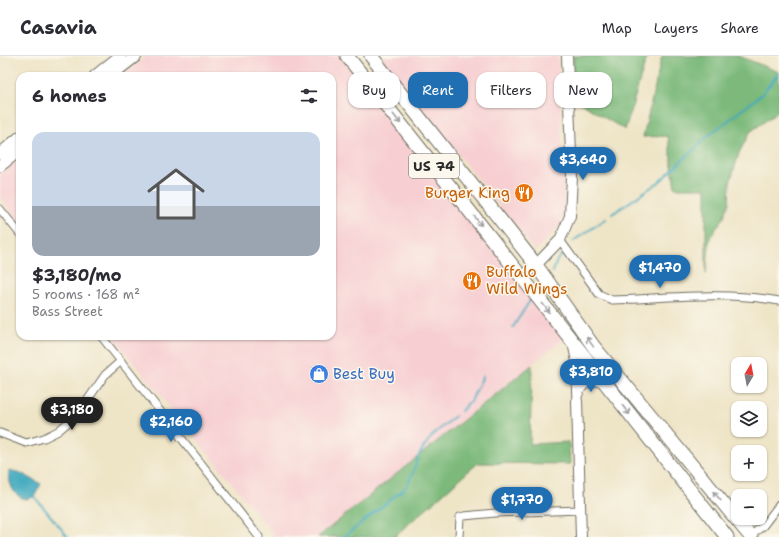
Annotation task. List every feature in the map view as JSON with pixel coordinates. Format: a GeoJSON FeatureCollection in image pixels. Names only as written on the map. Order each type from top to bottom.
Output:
{"type":"FeatureCollection","features":[{"type":"Feature","properties":{"kind":"highway","name":"US 74"},"geometry":{"type":"LineString","coordinates":[[347,56],[727,537]]}},
{"type":"Feature","properties":{"kind":"highway","name":"US 74"},"geometry":{"type":"LineString","coordinates":[[371,56],[536,265],[594,347],[750,537]]}},
{"type":"Feature","properties":{"kind":"main road"},"geometry":{"type":"LineString","coordinates":[[522,277],[560,240],[570,216],[572,177],[567,56]]}},
{"type":"Feature","properties":{"kind":"main road"},"geometry":{"type":"LineString","coordinates":[[103,72],[129,58]]}},
{"type":"Feature","properties":{"kind":"main road"},"geometry":{"type":"LineString","coordinates":[[114,72],[129,58]]}},
{"type":"Feature","properties":{"kind":"main road"},"geometry":{"type":"LineString","coordinates":[[0,154],[16,140]]}},
{"type":"Feature","properties":{"kind":"main road"},"geometry":{"type":"LineString","coordinates":[[0,166],[16,153]]}},
{"type":"Feature","properties":{"kind":"main road"},"geometry":{"type":"LineString","coordinates":[[577,401],[582,537]]}},
{"type":"Feature","properties":{"kind":"street"},"geometry":{"type":"LineString","coordinates":[[0,209],[16,229]]}},
{"type":"Feature","properties":{"kind":"street"},"geometry":{"type":"LineString","coordinates":[[560,240],[598,294],[612,300],[724,295],[757,297],[779,301]]}},
{"type":"Feature","properties":{"kind":"street"},"geometry":{"type":"LineString","coordinates":[[103,340],[259,537]]}},
{"type":"Feature","properties":{"kind":"street"},"geometry":{"type":"LineString","coordinates":[[571,341],[575,359],[577,401]]}},
{"type":"Feature","properties":{"kind":"street"},"geometry":{"type":"LineString","coordinates":[[0,433],[26,443],[44,438],[58,430],[76,415],[105,375],[121,362]]}},
{"type":"Feature","properties":{"kind":"street"},"geometry":{"type":"LineString","coordinates":[[577,401],[580,390],[586,384],[594,382],[604,383]]}},
{"type":"Feature","properties":{"kind":"street"},"geometry":{"type":"LineString","coordinates":[[750,537],[763,526],[779,505]]}},
{"type":"Feature","properties":{"kind":"street"},"geometry":{"type":"LineString","coordinates":[[459,537],[460,517],[495,512],[581,510]]}},
{"type":"Feature","properties":{"kind":"shaded area"},"geometry":{"type":"Polygon","coordinates":[[[146,56],[340,56],[353,72],[348,72],[348,108],[382,108],[567,336],[318,537],[276,537],[115,340],[336,340],[336,72],[127,72],[146,56]]]}},
{"type":"Feature","properties":{"kind":"shaded area"},"geometry":{"type":"Polygon","coordinates":[[[380,56],[558,56],[559,72],[554,72],[554,108],[560,108],[565,208],[561,224],[535,251],[421,108],[468,108],[468,72],[408,72],[408,91],[400,81],[400,72],[393,72],[380,56]]]}},
{"type":"Feature","properties":{"kind":"shaded area"},"geometry":{"type":"Polygon","coordinates":[[[16,161],[16,217],[0,198],[0,174],[16,161]]]}},
{"type":"Feature","properties":{"kind":"green space"},"geometry":{"type":"Polygon","coordinates":[[[573,56],[647,56],[625,130],[589,108],[612,108],[612,72],[573,72],[573,56]]]}},
{"type":"Feature","properties":{"kind":"green space"},"geometry":{"type":"Polygon","coordinates":[[[662,56],[739,56],[779,72],[779,111],[750,132],[739,153],[730,183],[729,203],[723,219],[710,237],[706,274],[706,188],[675,188],[668,136],[643,137],[662,56]]]}},
{"type":"Feature","properties":{"kind":"green space"},"geometry":{"type":"Polygon","coordinates":[[[532,365],[530,444],[569,442],[570,464],[478,463],[396,535],[396,537],[318,537],[532,365]]]}},
{"type":"Feature","properties":{"kind":"water"},"geometry":{"type":"Polygon","coordinates":[[[9,470],[21,473],[41,484],[34,497],[26,499],[21,498],[15,492],[9,479],[9,470]]]}},
{"type":"Feature","properties":{"kind":"waterway"},"geometry":{"type":"LineString","coordinates":[[612,214],[659,182],[708,136],[761,95],[779,73]]}},
{"type":"Feature","properties":{"kind":"waterway"},"geometry":{"type":"LineString","coordinates":[[573,241],[606,219]]}},
{"type":"Feature","properties":{"kind":"waterway"},"geometry":{"type":"LineString","coordinates":[[553,272],[557,260],[563,254]]}},
{"type":"Feature","properties":{"kind":"waterway"},"geometry":{"type":"LineString","coordinates":[[513,327],[531,299]]}},
{"type":"Feature","properties":{"kind":"waterway"},"geometry":{"type":"LineString","coordinates":[[461,411],[472,399],[483,376]]}},
{"type":"Feature","properties":{"kind":"waterway"},"geometry":{"type":"LineString","coordinates":[[344,537],[404,489],[412,476],[419,455],[427,443],[455,416]]}},
{"type":"Feature","properties":{"kind":"waterway"},"geometry":{"type":"LineString","coordinates":[[33,495],[68,537]]}},
{"type":"Feature","properties":{"kind":"place","name":"Burger King"},"geometry":{"type":"Point","coordinates":[524,193]}},
{"type":"Feature","properties":{"kind":"place","name":"Buffalo Wild Wings"},"geometry":{"type":"Point","coordinates":[472,281]}},
{"type":"Feature","properties":{"kind":"place","name":"Best Buy"},"geometry":{"type":"Point","coordinates":[319,374]}}]}
